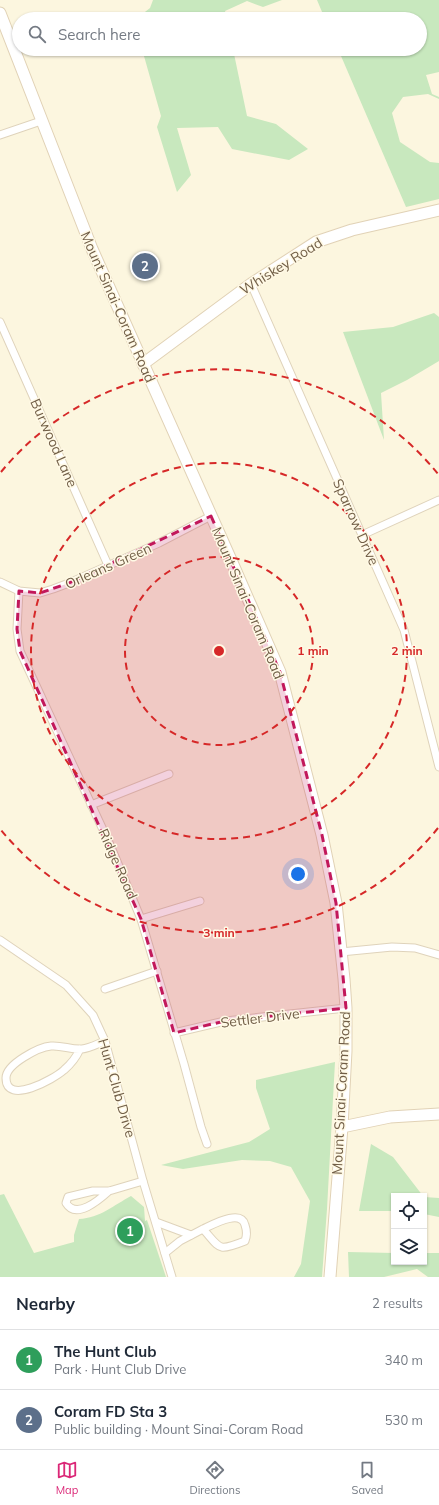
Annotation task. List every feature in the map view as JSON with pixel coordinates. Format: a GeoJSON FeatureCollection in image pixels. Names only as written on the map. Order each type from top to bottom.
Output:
{"type":"FeatureCollection","features":[{"type":"Feature","properties":{"kind":"main road","name":"Mount Sinai-Coram Road"},"geometry":{"type":"LineString","coordinates":[[0,13],[12,45]]}},
{"type":"Feature","properties":{"kind":"main road","name":"Mount Sinai-Coram Road"},"geometry":{"type":"LineString","coordinates":[[16,56],[92,249],[280,672],[322,835],[336,902],[346,1008],[346,1051],[342,1127],[330,1277]]}},
{"type":"Feature","properties":{"kind":"main road","name":"Whiskey Road"},"geometry":{"type":"LineString","coordinates":[[143,364],[251,284],[316,242],[352,230],[439,210]]}},
{"type":"Feature","properties":{"kind":"main road"},"geometry":{"type":"LineString","coordinates":[[342,1127],[390,1117],[439,1114]]}},
{"type":"Feature","properties":{"kind":"street"},"geometry":{"type":"LineString","coordinates":[[0,135],[41,121]]}},
{"type":"Feature","properties":{"kind":"street","name":"Sparrow Drive"},"geometry":{"type":"LineString","coordinates":[[251,284],[404,630],[439,767]]}},
{"type":"Feature","properties":{"kind":"street","name":"Burwood Lane"},"geometry":{"type":"LineString","coordinates":[[0,322],[108,565]]}},
{"type":"Feature","properties":{"kind":"street"},"geometry":{"type":"LineString","coordinates":[[362,535],[439,500]]}},
{"type":"Feature","properties":{"kind":"street","name":"Orleans Green"},"geometry":{"type":"LineString","coordinates":[[0,582],[19,591],[40,593],[53,590],[159,543],[211,516]]}},
{"type":"Feature","properties":{"kind":"street","name":"Ridge Road"},"geometry":{"type":"LineString","coordinates":[[19,591],[17,629],[20,651],[111,847],[141,919],[200,1127],[207,1144]]}},
{"type":"Feature","properties":{"kind":"street"},"geometry":{"type":"LineString","coordinates":[[91,805],[169,774]]}},
{"type":"Feature","properties":{"kind":"street"},"geometry":{"type":"LineString","coordinates":[[141,919],[200,901]]}},
{"type":"Feature","properties":{"kind":"street","name":"Hunt Club Drive"},"geometry":{"type":"LineString","coordinates":[[1,944],[66,985],[93,1015],[105,1042],[143,1181],[172,1277]]}},
{"type":"Feature","properties":{"kind":"street"},"geometry":{"type":"LineString","coordinates":[[341,952],[392,947],[415,948],[439,955]]}},
{"type":"Feature","properties":{"kind":"street"},"geometry":{"type":"LineString","coordinates":[[105,989],[157,972]]}},
{"type":"Feature","properties":{"kind":"street","name":"Settler Drive"},"geometry":{"type":"LineString","coordinates":[[174,1033],[225,1021],[346,1008]]}},
{"type":"Feature","properties":{"kind":"street"},"geometry":{"type":"LineString","coordinates":[[80,1049],[76,1059],[63,1071],[35,1087],[17,1091],[8,1086],[6,1077],[14,1064],[40,1049],[49,1046],[60,1046],[80,1049],[105,1042]]}},
{"type":"Feature","properties":{"kind":"street"},"geometry":{"type":"LineString","coordinates":[[109,1191],[99,1200],[80,1209],[71,1209],[66,1203],[68,1197],[93,1191],[109,1191],[143,1181]]}},
{"type":"Feature","properties":{"kind":"street"},"geometry":{"type":"LineString","coordinates":[[165,1253],[180,1241],[191,1235],[203,1229],[233,1217],[242,1218],[247,1236],[245,1241],[234,1246],[222,1248],[216,1246],[203,1229]]}},
{"type":"Feature","properties":{"kind":"street"},"geometry":{"type":"LineString","coordinates":[[156,1222],[191,1235]]}},
{"type":"Feature","properties":{"kind":"highlighted area"},"geometry":{"type":"Polygon","coordinates":[[[211,516],[280,672],[322,835],[336,903],[346,1008],[225,1021],[174,1033],[141,919],[20,651],[17,629],[19,591],[40,593],[69,583],[211,516]]]}},
{"type":"Feature","properties":{"kind":"green space"},"geometry":{"type":"Polygon","coordinates":[[[153,0],[282,0],[263,7],[247,1],[225,12],[145,12],[150,8],[153,0]]]}},
{"type":"Feature","properties":{"kind":"green space"},"geometry":{"type":"Polygon","coordinates":[[[317,0],[439,0],[439,72],[426,75],[432,94],[439,97],[439,99],[428,94],[403,97],[392,113],[400,142],[430,162],[439,163],[439,199],[406,207],[341,56],[427,56],[427,12],[322,12],[317,0]]]}},
{"type":"Feature","properties":{"kind":"green space"},"geometry":{"type":"Polygon","coordinates":[[[144,56],[234,56],[247,116],[276,124],[308,149],[289,160],[232,149],[218,127],[177,128],[191,175],[177,192],[157,127],[161,116],[144,56]]]}},
{"type":"Feature","properties":{"kind":"green space"},"geometry":{"type":"Polygon","coordinates":[[[434,313],[439,317],[439,361],[381,393],[384,440],[343,332],[393,327],[434,313]]]}},
{"type":"Feature","properties":{"kind":"green space"},"geometry":{"type":"Polygon","coordinates":[[[335,1062],[322,1277],[294,1277],[301,1264],[310,1201],[291,1167],[270,1161],[242,1160],[183,1169],[161,1165],[249,1142],[270,1129],[256,1088],[256,1080],[335,1062]]]}},
{"type":"Feature","properties":{"kind":"green space"},"geometry":{"type":"Polygon","coordinates":[[[371,1144],[393,1157],[421,1193],[391,1193],[391,1211],[359,1211],[371,1144]]]}},
{"type":"Feature","properties":{"kind":"green space"},"geometry":{"type":"Polygon","coordinates":[[[4,1194],[34,1253],[74,1242],[74,1235],[79,1219],[100,1214],[131,1196],[144,1207],[145,1221],[147,1220],[166,1277],[0,1277],[0,1195],[4,1194]]]}},
{"type":"Feature","properties":{"kind":"green space"},"geometry":{"type":"Polygon","coordinates":[[[427,1197],[439,1198],[439,1217],[427,1215],[427,1197]]]}},
{"type":"Feature","properties":{"kind":"green space"},"geometry":{"type":"Polygon","coordinates":[[[348,1252],[391,1253],[391,1265],[427,1265],[427,1253],[439,1253],[439,1277],[428,1277],[417,1269],[384,1277],[349,1277],[348,1252]]]}},
{"type":"Feature","properties":{"kind":"place","name":"Coram FD Sta 3"},"geometry":{"type":"Point","coordinates":[145,266]}},
{"type":"Feature","properties":{"kind":"place","name":"The Hunt Club"},"geometry":{"type":"Point","coordinates":[130,1231]}}]}
